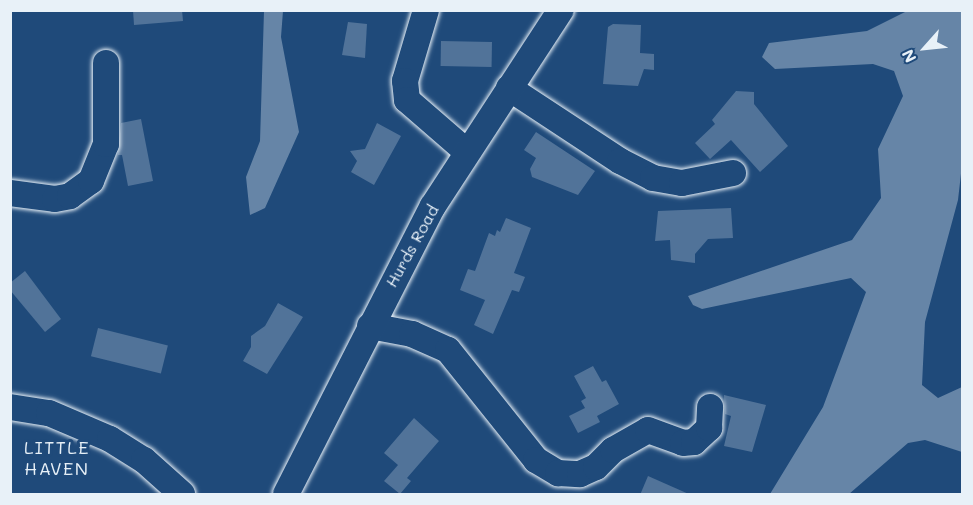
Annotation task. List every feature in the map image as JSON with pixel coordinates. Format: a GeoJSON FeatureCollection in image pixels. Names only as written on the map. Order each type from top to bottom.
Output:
{"type":"FeatureCollection","features":[{"type":"Feature","properties":{"kind":"street"},"geometry":{"type":"LineString","coordinates":[[426,10],[405,81],[407,100],[467,152]]}},
{"type":"Feature","properties":{"kind":"street","name":"Hurds Road"},"geometry":{"type":"LineString","coordinates":[[286,495],[370,326],[467,152],[561,10]]}},
{"type":"Feature","properties":{"kind":"street"},"geometry":{"type":"LineString","coordinates":[[10,193],[56,199],[70,196],[91,181],[106,144],[106,63]]}},
{"type":"Feature","properties":{"kind":"street"},"geometry":{"type":"LineString","coordinates":[[509,88],[620,161],[653,178],[682,183],[733,173]]}},
{"type":"Feature","properties":{"kind":"street"},"geometry":{"type":"LineString","coordinates":[[370,326],[412,333],[448,350],[536,460],[558,473],[580,474],[596,467],[613,450],[648,430],[683,443],[694,442],[709,428],[710,407]]}},
{"type":"Feature","properties":{"kind":"street"},"geometry":{"type":"LineString","coordinates":[[10,407],[49,413],[110,439],[144,460],[182,495]]}},
{"type":"Feature","properties":{"kind":"water"},"geometry":{"type":"Polygon","coordinates":[[[264,11],[283,11],[281,37],[299,132],[265,208],[250,215],[246,177],[260,141],[264,11]]]}},
{"type":"Feature","properties":{"kind":"water"},"geometry":{"type":"Polygon","coordinates":[[[907,11],[962,11],[962,165],[958,200],[925,322],[922,385],[938,398],[962,387],[962,452],[925,440],[908,443],[849,494],[770,494],[823,407],[866,292],[851,278],[702,309],[693,305],[688,296],[852,240],[881,198],[878,149],[903,96],[894,71],[873,64],[775,69],[762,57],[769,43],[867,31],[907,11]]]}},
{"type":"Feature","properties":{"kind":"building"},"geometry":{"type":"Polygon","coordinates":[[[133,10],[182,10],[183,21],[134,25],[133,10]]]}},
{"type":"Feature","properties":{"kind":"building"},"geometry":{"type":"Polygon","coordinates":[[[348,22],[367,24],[365,58],[342,55],[348,22]]]}},
{"type":"Feature","properties":{"kind":"building"},"geometry":{"type":"Polygon","coordinates":[[[613,24],[641,25],[640,53],[654,54],[654,70],[644,69],[638,86],[603,84],[608,27],[613,24]]]}},
{"type":"Feature","properties":{"kind":"building"},"geometry":{"type":"Polygon","coordinates":[[[441,41],[492,42],[492,67],[441,66],[441,41]]]}},
{"type":"Feature","properties":{"kind":"building"},"geometry":{"type":"Polygon","coordinates":[[[736,91],[754,92],[754,104],[788,146],[760,172],[731,140],[710,159],[695,143],[715,124],[712,120],[736,91]]]}},
{"type":"Feature","properties":{"kind":"building"},"geometry":{"type":"Polygon","coordinates":[[[141,119],[153,181],[128,186],[122,155],[118,155],[121,123],[141,119]]]}},
{"type":"Feature","properties":{"kind":"building"},"geometry":{"type":"Polygon","coordinates":[[[377,123],[401,136],[374,185],[351,172],[357,161],[350,151],[365,149],[377,123]]]}},
{"type":"Feature","properties":{"kind":"building"},"geometry":{"type":"Polygon","coordinates":[[[536,132],[595,171],[578,195],[532,177],[530,169],[536,158],[524,150],[536,132]]]}},
{"type":"Feature","properties":{"kind":"building"},"geometry":{"type":"Polygon","coordinates":[[[731,208],[733,238],[708,239],[695,254],[695,263],[671,260],[670,240],[655,241],[658,211],[731,208]]]}},
{"type":"Feature","properties":{"kind":"building"},"geometry":{"type":"Polygon","coordinates":[[[506,218],[531,228],[514,273],[525,277],[519,292],[512,290],[493,334],[474,325],[485,300],[460,290],[468,269],[475,271],[489,233],[495,236],[497,230],[500,232],[506,218]]]}},
{"type":"Feature","properties":{"kind":"building"},"geometry":{"type":"Polygon","coordinates":[[[25,271],[61,319],[45,332],[10,290],[10,283],[25,271]]]}},
{"type":"Feature","properties":{"kind":"building"},"geometry":{"type":"Polygon","coordinates":[[[278,303],[303,317],[267,374],[243,361],[251,347],[251,336],[265,326],[278,303]]]}},
{"type":"Feature","properties":{"kind":"building"},"geometry":{"type":"Polygon","coordinates":[[[98,328],[168,345],[161,374],[91,356],[98,328]]]}},
{"type":"Feature","properties":{"kind":"building"},"geometry":{"type":"Polygon","coordinates":[[[593,366],[602,382],[606,380],[619,404],[597,416],[600,422],[578,433],[569,416],[585,408],[581,401],[586,398],[574,376],[593,366]]]}},
{"type":"Feature","properties":{"kind":"building"},"geometry":{"type":"Polygon","coordinates":[[[724,395],[766,405],[752,452],[724,446],[731,416],[725,414],[724,395]]]}},
{"type":"Feature","properties":{"kind":"building"},"geometry":{"type":"Polygon","coordinates":[[[414,418],[439,441],[407,478],[411,481],[400,494],[384,481],[398,465],[384,453],[414,418]]]}},
{"type":"Feature","properties":{"kind":"building"},"geometry":{"type":"Polygon","coordinates":[[[648,476],[691,495],[640,495],[648,476]]]}},
{"type":"Feature","properties":{"kind":"district","name":"LITTLE HAVEN"},"geometry":{"type":"Point","coordinates":[57,458]}}]}
